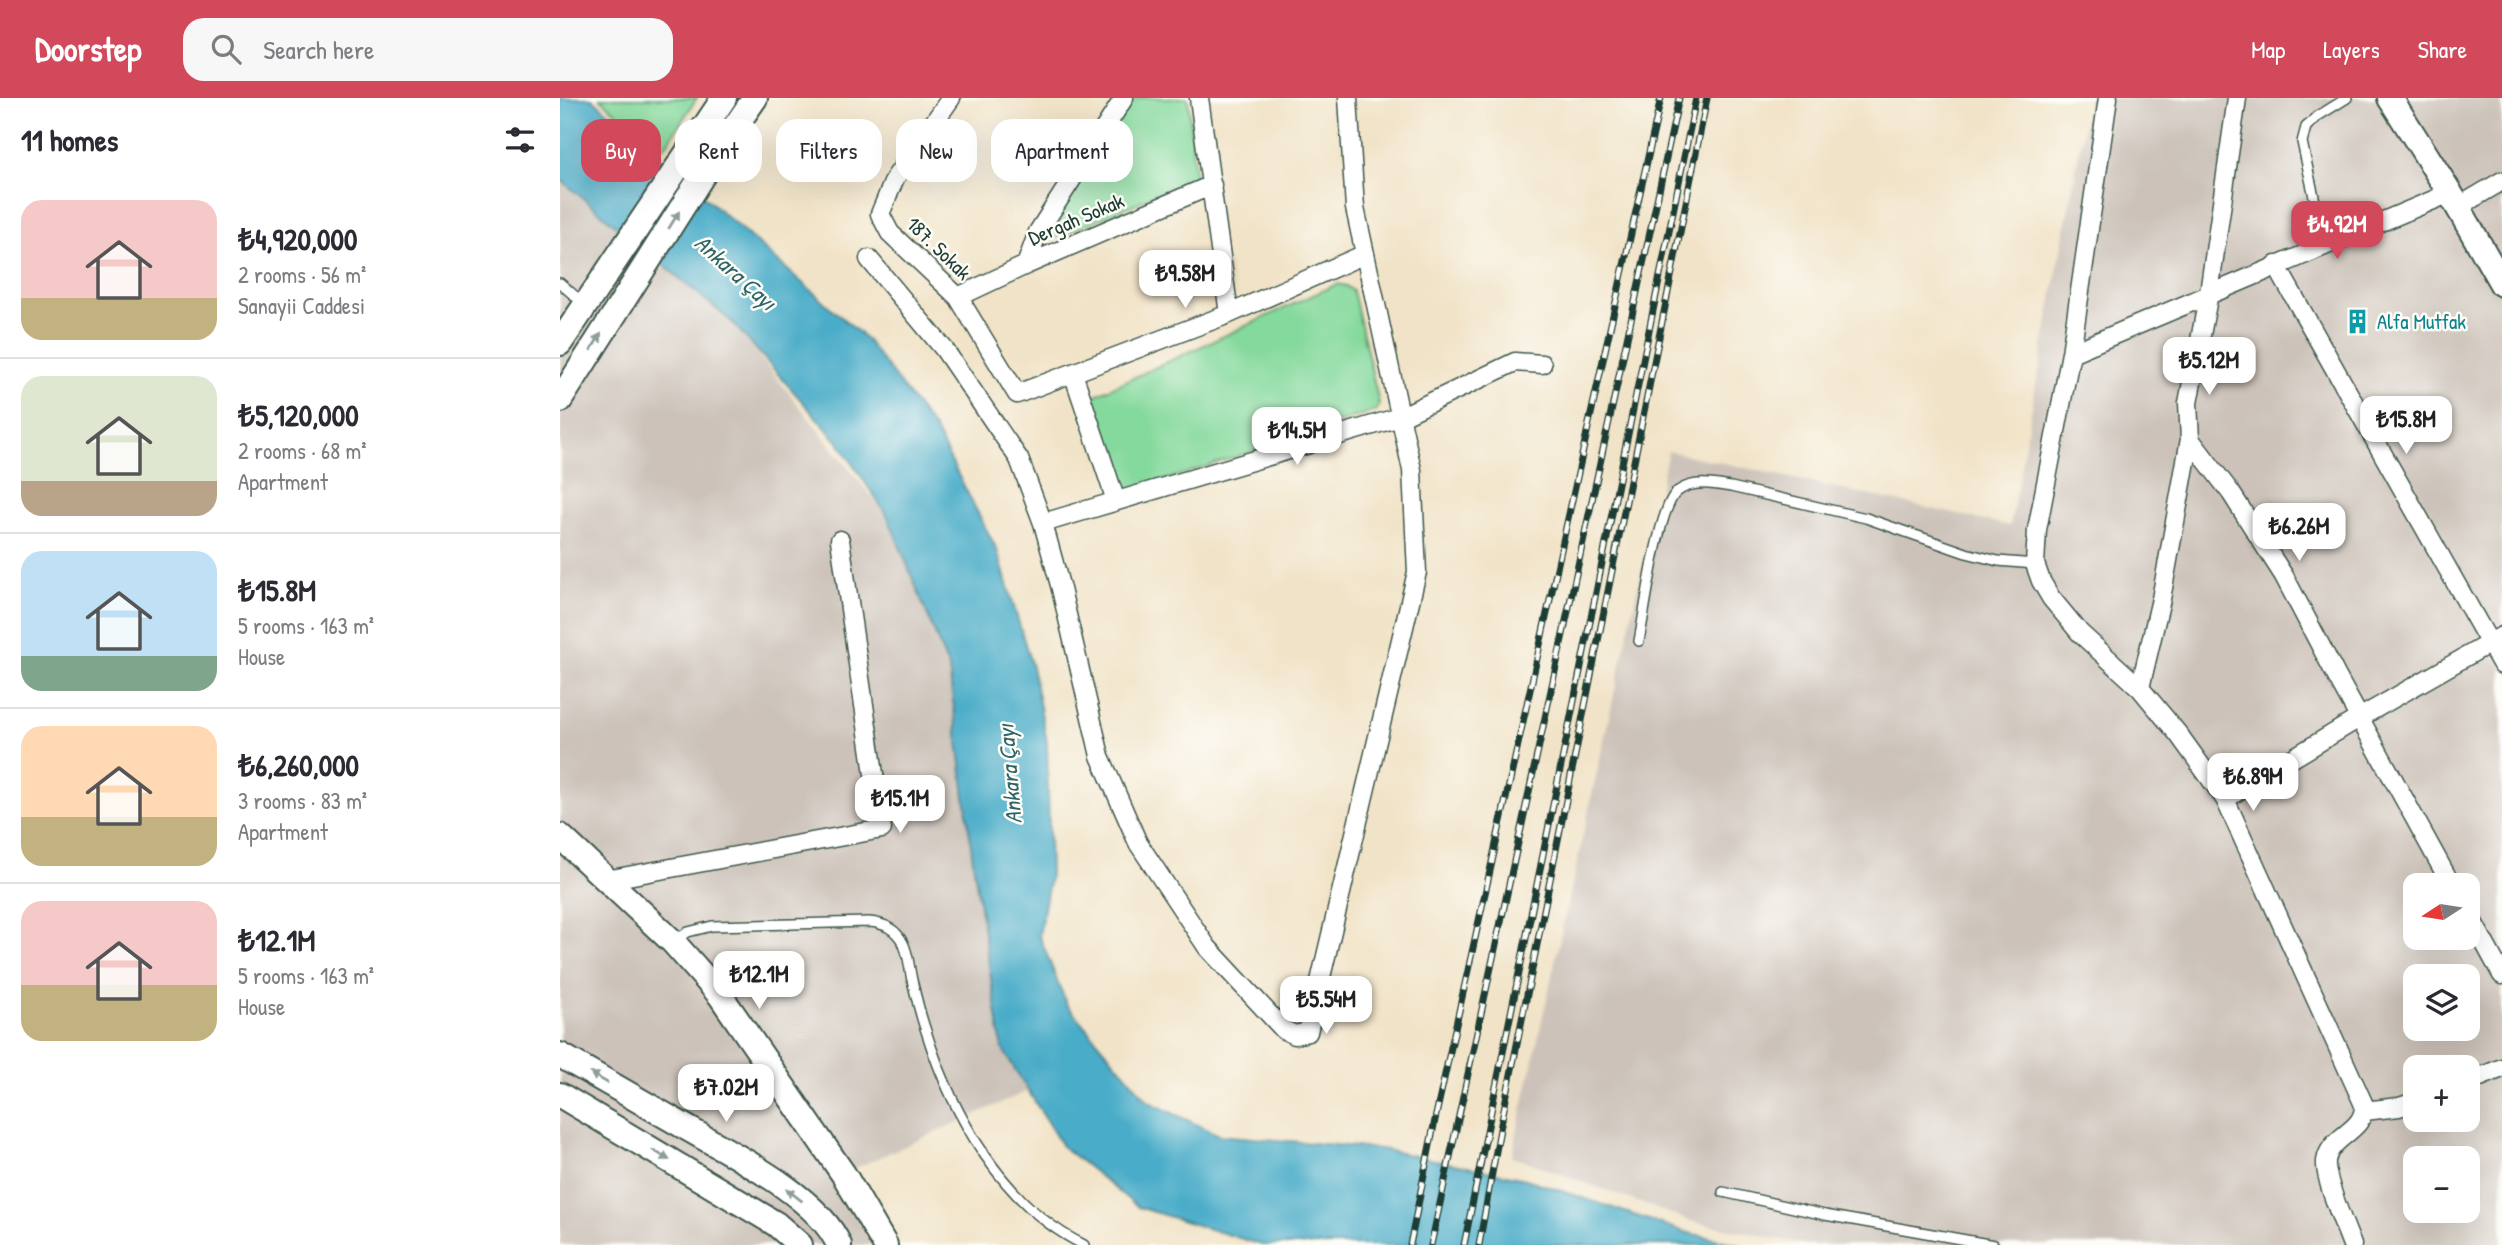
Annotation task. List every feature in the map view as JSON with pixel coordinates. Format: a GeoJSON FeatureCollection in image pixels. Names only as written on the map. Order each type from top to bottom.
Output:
{"type":"FeatureCollection","features":[{"type":"Feature","properties":{"kind":"street"},"geometry":{"type":"LineString","coordinates":[[716,119],[724,98]]}},
{"type":"Feature","properties":{"kind":"street"},"geometry":{"type":"LineString","coordinates":[[734,119],[755,98]]}},
{"type":"Feature","properties":{"kind":"street","name":"187. Sokak"},"geometry":{"type":"LineString","coordinates":[[951,98],[895,178],[880,214],[890,233],[958,297],[1017,394],[1073,373]]}},
{"type":"Feature","properties":{"kind":"street"},"geometry":{"type":"LineString","coordinates":[[1027,265],[1038,232],[1125,98]]}},
{"type":"Feature","properties":{"kind":"street"},"geometry":{"type":"LineString","coordinates":[[1199,98],[1229,314]]}},
{"type":"Feature","properties":{"kind":"street"},"geometry":{"type":"LineString","coordinates":[[869,259],[944,349],[1018,459],[1043,523],[1100,756],[1138,843],[1207,947],[1284,1030],[1296,1035],[1308,1032],[1417,572],[1412,470],[1356,208],[1348,98]]}},
{"type":"Feature","properties":{"kind":"street"},"geometry":{"type":"LineString","coordinates":[[2108,98],[2071,353],[2037,530],[2035,564],[2051,598],[2080,633],[2140,688],[2179,735],[2225,799],[2361,1094],[2364,1111],[2361,1119],[2332,1145],[2326,1162],[2328,1177],[2352,1245]]}},
{"type":"Feature","properties":{"kind":"street"},"geometry":{"type":"LineString","coordinates":[[2140,688],[2161,599],[2190,439],[2188,403],[2209,293],[2237,98]]}},
{"type":"Feature","properties":{"kind":"street"},"geometry":{"type":"LineString","coordinates":[[2390,98],[2454,200],[2502,284]]}},
{"type":"Feature","properties":{"kind":"street"},"geometry":{"type":"LineString","coordinates":[[2071,353],[2337,240],[2502,181]]}},
{"type":"Feature","properties":{"kind":"street"},"geometry":{"type":"LineString","coordinates":[[560,343],[616,260],[678,182]]}},
{"type":"Feature","properties":{"kind":"street"},"geometry":{"type":"LineString","coordinates":[[560,400],[638,278],[688,182]]}},
{"type":"Feature","properties":{"kind":"street","name":"Dergah Sokak"},"geometry":{"type":"LineString","coordinates":[[958,297],[1212,185]]}},
{"type":"Feature","properties":{"kind":"street"},"geometry":{"type":"LineString","coordinates":[[1116,501],[1073,373],[1229,314],[1365,254]]}},
{"type":"Feature","properties":{"kind":"street"},"geometry":{"type":"LineString","coordinates":[[2276,265],[2496,640],[2502,665]]}},
{"type":"Feature","properties":{"kind":"street"},"geometry":{"type":"LineString","coordinates":[[1043,523],[1400,417],[1515,362],[1542,365]]}},
{"type":"Feature","properties":{"kind":"street"},"geometry":{"type":"LineString","coordinates":[[2190,439],[2231,493],[2284,576],[2445,873]]}},
{"type":"Feature","properties":{"kind":"street"},"geometry":{"type":"LineString","coordinates":[[606,880],[881,829],[840,540]]}},
{"type":"Feature","properties":{"kind":"street"},"geometry":{"type":"LineString","coordinates":[[2225,799],[2496,640]]}},
{"type":"Feature","properties":{"kind":"street"},"geometry":{"type":"LineString","coordinates":[[560,836],[673,943],[720,995],[844,1175],[885,1245]]}},
{"type":"Feature","properties":{"kind":"street"},"geometry":{"type":"LineString","coordinates":[[2480,935],[2502,975]]}},
{"type":"Feature","properties":{"kind":"street"},"geometry":{"type":"LineString","coordinates":[[560,1055],[758,1169],[800,1198],[834,1232],[839,1245]]}},
{"type":"Feature","properties":{"kind":"street"},"geometry":{"type":"LineString","coordinates":[[2480,1077],[2502,1068]]}},
{"type":"Feature","properties":{"kind":"street"},"geometry":{"type":"LineString","coordinates":[[560,1095],[776,1224],[800,1245]]}},
{"type":"Feature","properties":{"kind":"street"},"geometry":{"type":"LineString","coordinates":[[2364,1111],[2403,1106]]}},
{"type":"Feature","properties":{"kind":"lane"},"geometry":{"type":"LineString","coordinates":[[2337,240],[2316,206],[2302,142],[2306,127],[2347,98]]}},
{"type":"Feature","properties":{"kind":"lane"},"geometry":{"type":"LineString","coordinates":[[560,283],[585,305]]}},
{"type":"Feature","properties":{"kind":"lane"},"geometry":{"type":"LineString","coordinates":[[1639,640],[1664,514],[1674,494],[1693,485],[1731,487],[1866,519],[1966,553],[1998,561],[2035,564]]}},
{"type":"Feature","properties":{"kind":"lane"},"geometry":{"type":"LineString","coordinates":[[673,943],[688,932],[712,926],[869,922],[885,925],[892,930],[906,949],[917,1002],[935,1059],[974,1137],[1028,1207],[1055,1229],[1084,1245]]}},
{"type":"Feature","properties":{"kind":"lane"},"geometry":{"type":"LineString","coordinates":[[1723,1192],[1825,1215],[1994,1245]]}},
{"type":"Feature","properties":{"kind":"shaded area"},"geometry":{"type":"Polygon","coordinates":[[[2089,98],[2502,98],[2502,1245],[1808,1245],[1690,1221],[1512,1156],[1668,451],[2010,526],[2089,98]]]}},
{"type":"Feature","properties":{"kind":"shaded area"},"geometry":{"type":"Polygon","coordinates":[[[560,179],[731,321],[888,517],[949,669],[974,869],[1002,1048],[1028,1091],[833,1178],[872,1245],[560,1245],[560,179]]]}},
{"type":"Feature","properties":{"kind":"green space"},"geometry":{"type":"Polygon","coordinates":[[[600,98],[697,98],[683,119],[675,119],[675,131],[664,148],[661,146],[661,119],[624,119],[600,98]]]}},
{"type":"Feature","properties":{"kind":"green space"},"geometry":{"type":"Polygon","coordinates":[[[1132,98],[1188,98],[1195,178],[1053,239],[1043,238],[1079,182],[1133,182],[1133,119],[1119,119],[1132,98]]]}},
{"type":"Feature","properties":{"kind":"green space"},"geometry":{"type":"Polygon","coordinates":[[[1337,284],[1353,291],[1379,403],[1377,410],[1126,493],[1121,491],[1089,399],[1091,397],[1337,284]]]}},
{"type":"Feature","properties":{"kind":"water","name":"Ankara Çayı"},"geometry":{"type":"Polygon","coordinates":[[[560,98],[592,98],[616,119],[581,119],[581,182],[661,182],[661,159],[675,171],[675,182],[688,182],[865,338],[935,430],[997,550],[1032,667],[1047,742],[1050,877],[1039,935],[1067,1005],[1149,1102],[1219,1135],[1381,1149],[1526,1179],[1685,1232],[1741,1245],[1262,1245],[1138,1207],[1062,1146],[1002,1048],[974,869],[949,669],[888,517],[839,443],[731,321],[560,179],[560,98]]]}},
{"type":"Feature","properties":{"kind":"railway"},"geometry":{"type":"LineString","coordinates":[[1410,1245],[1436,1115],[1661,98]]}},
{"type":"Feature","properties":{"kind":"railway"},"geometry":{"type":"LineString","coordinates":[[1431,1245],[1679,98]]}},
{"type":"Feature","properties":{"kind":"railway"},"geometry":{"type":"LineString","coordinates":[[1464,1245],[1696,98]]}},
{"type":"Feature","properties":{"kind":"railway"},"geometry":{"type":"LineString","coordinates":[[1479,1245],[1707,98]]}},
{"type":"Feature","properties":{"kind":"place","name":"Alfa Mutfak"},"geometry":{"type":"Point","coordinates":[2357,321]}}]}
